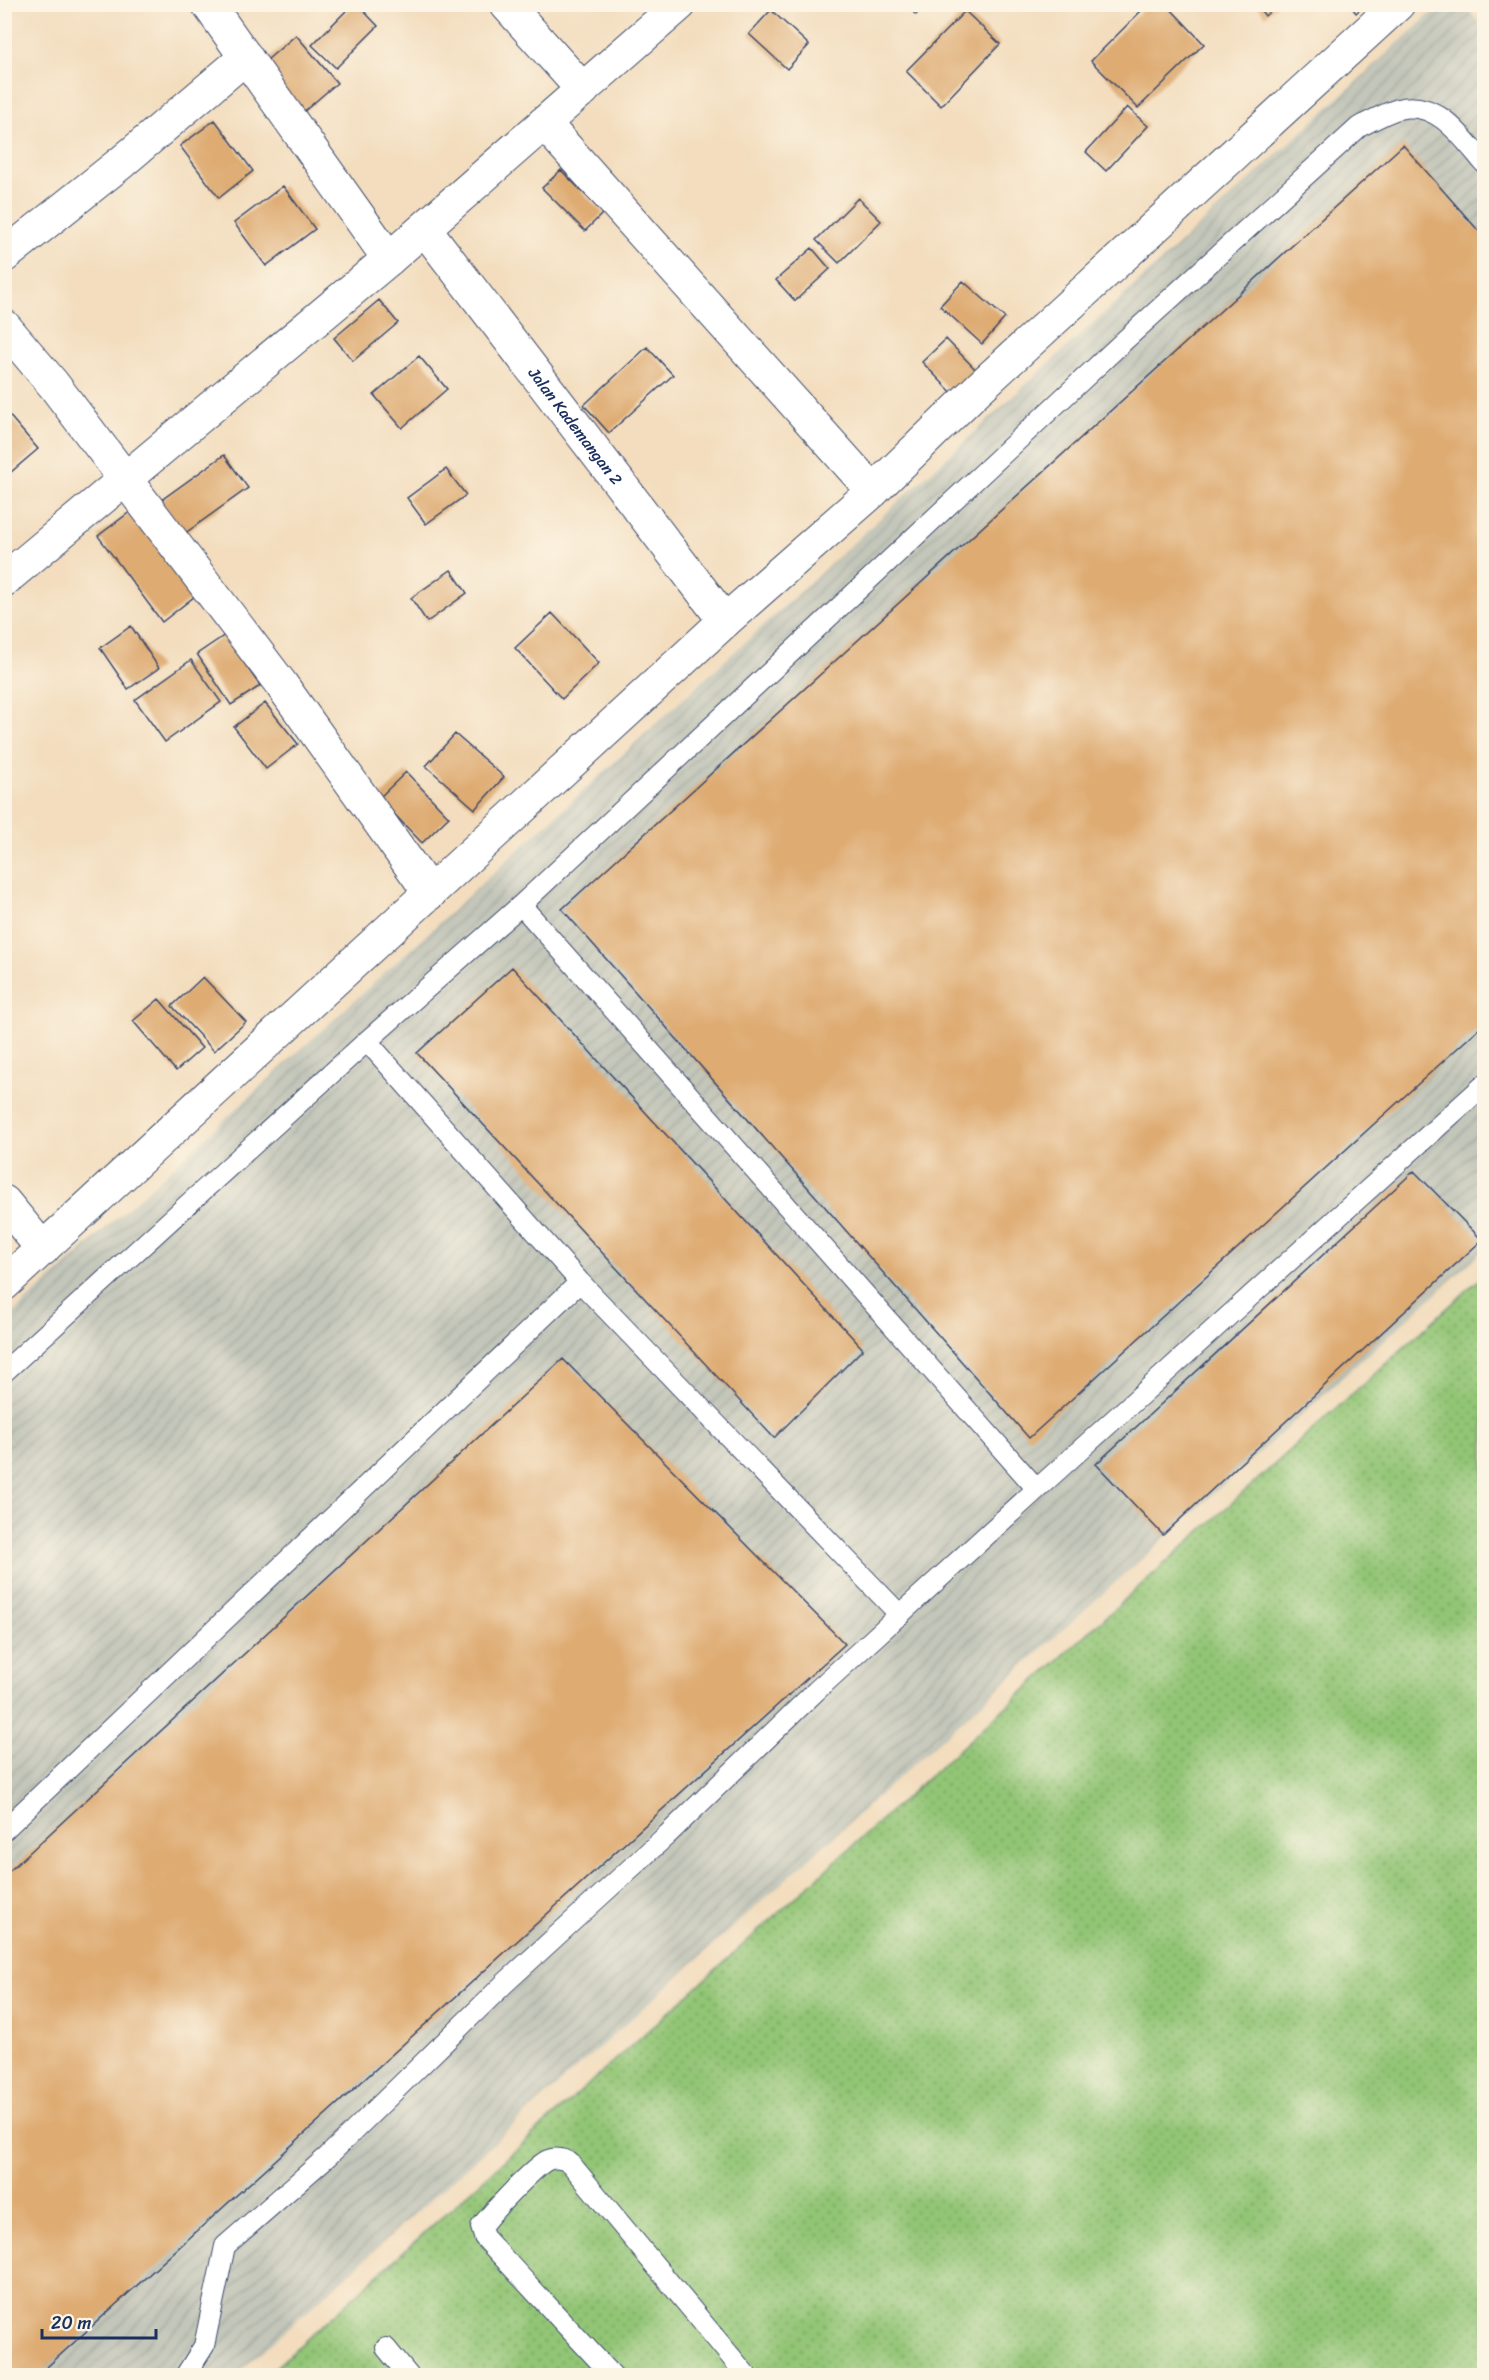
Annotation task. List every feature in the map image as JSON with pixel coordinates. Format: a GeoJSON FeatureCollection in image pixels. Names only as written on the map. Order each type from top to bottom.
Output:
{"type":"FeatureCollection","features":[{"type":"Feature","properties":{"kind":"street"},"geometry":{"type":"LineString","coordinates":[[506,4],[583,90]]}},
{"type":"Feature","properties":{"kind":"street"},"geometry":{"type":"LineString","coordinates":[[4,580],[425,229],[680,4]]}},
{"type":"Feature","properties":{"kind":"street"},"geometry":{"type":"LineString","coordinates":[[4,1284],[725,621],[873,491],[988,381],[1398,4]]}},
{"type":"Feature","properties":{"kind":"street"},"geometry":{"type":"LineString","coordinates":[[222,10],[246,57],[389,259]]}},
{"type":"Feature","properties":{"kind":"street"},"geometry":{"type":"LineString","coordinates":[[4,256],[122,162],[246,57]]}},
{"type":"Feature","properties":{"kind":"street"},"geometry":{"type":"LineString","coordinates":[[544,123],[873,491]]}},
{"type":"Feature","properties":{"kind":"street","name":"Jalan Kademangan 2"},"geometry":{"type":"LineString","coordinates":[[425,229],[725,621]]}},
{"type":"Feature","properties":{"kind":"street"},"geometry":{"type":"LineString","coordinates":[[4,326],[53,384],[281,684],[430,893]]}},
{"type":"Feature","properties":{"kind":"street"},"geometry":{"type":"LineString","coordinates":[[4,1202],[43,1249]]}},
{"type":"Feature","properties":{"kind":"lane"},"geometry":{"type":"LineString","coordinates":[[4,1372],[367,1041],[521,905],[1126,339],[1359,127],[1399,109],[1429,110],[1447,121],[1485,163]]}},
{"type":"Feature","properties":{"kind":"lane"},"geometry":{"type":"LineString","coordinates":[[521,905],[1037,1489]]}},
{"type":"Feature","properties":{"kind":"lane"},"geometry":{"type":"LineString","coordinates":[[367,1041],[580,1282],[900,1615]]}},
{"type":"Feature","properties":{"kind":"lane"},"geometry":{"type":"LineString","coordinates":[[185,2376],[204,2346],[225,2246],[328,2156],[505,1983],[667,1835],[816,1691],[1485,1085]]}},
{"type":"Feature","properties":{"kind":"lane"},"geometry":{"type":"LineString","coordinates":[[4,1830],[580,1282]]}},
{"type":"Feature","properties":{"kind":"lane"},"geometry":{"type":"LineString","coordinates":[[613,2376],[484,2236],[481,2227],[489,2214],[546,2161],[563,2159],[570,2163],[747,2376]]}},
{"type":"Feature","properties":{"kind":"lane"},"geometry":{"type":"LineString","coordinates":[[386,2348],[409,2376]]}},
{"type":"Feature","properties":{"kind":"shaded area"},"geometry":{"type":"Polygon","coordinates":[[[1440,5],[1463,5],[1484,27],[1484,1250],[236,2375],[5,2376],[5,1321],[1440,5]]]}},
{"type":"Feature","properties":{"kind":"green space"},"geometry":{"type":"Polygon","coordinates":[[[1484,1275],[1484,2375],[267,2375],[1484,1275]]]}},
{"type":"Feature","properties":{"kind":"building"},"geometry":{"type":"Polygon","coordinates":[[[353,4],[357,4],[378,26],[336,68],[312,45],[353,4]]]}},
{"type":"Feature","properties":{"kind":"building"},"geometry":{"type":"Polygon","coordinates":[[[905,4],[926,4],[916,15],[905,4]]]}},
{"type":"Feature","properties":{"kind":"building"},"geometry":{"type":"Polygon","coordinates":[[[1148,4],[1166,4],[1204,44],[1138,108],[1091,61],[1148,4]]]}},
{"type":"Feature","properties":{"kind":"building"},"geometry":{"type":"Polygon","coordinates":[[[1256,4],[1278,4],[1265,16],[1256,4]]]}},
{"type":"Feature","properties":{"kind":"building"},"geometry":{"type":"Polygon","coordinates":[[[1349,4],[1366,4],[1356,13],[1349,4]]]}},
{"type":"Feature","properties":{"kind":"building"},"geometry":{"type":"Polygon","coordinates":[[[771,10],[809,45],[787,69],[749,34],[771,10]]]}},
{"type":"Feature","properties":{"kind":"building"},"geometry":{"type":"Polygon","coordinates":[[[965,11],[1000,44],[941,106],[906,71],[965,11]]]}},
{"type":"Feature","properties":{"kind":"building"},"geometry":{"type":"Polygon","coordinates":[[[296,35],[337,83],[301,114],[260,66],[296,35]]]}},
{"type":"Feature","properties":{"kind":"building"},"geometry":{"type":"Polygon","coordinates":[[[1127,107],[1148,126],[1106,171],[1086,152],[1127,107]]]}},
{"type":"Feature","properties":{"kind":"building"},"geometry":{"type":"Polygon","coordinates":[[[215,120],[253,171],[219,198],[180,146],[215,120]]]}},
{"type":"Feature","properties":{"kind":"building"},"geometry":{"type":"Polygon","coordinates":[[[1403,145],[1484,237],[1484,1024],[1029,1438],[562,909],[1403,145]]]}},
{"type":"Feature","properties":{"kind":"building"},"geometry":{"type":"Polygon","coordinates":[[[561,170],[603,213],[585,231],[542,188],[561,170]]]}},
{"type":"Feature","properties":{"kind":"building"},"geometry":{"type":"Polygon","coordinates":[[[283,186],[315,229],[266,266],[234,223],[283,186]]]}},
{"type":"Feature","properties":{"kind":"building"},"geometry":{"type":"Polygon","coordinates":[[[858,198],[881,221],[839,263],[816,240],[858,198]]]}},
{"type":"Feature","properties":{"kind":"building"},"geometry":{"type":"Polygon","coordinates":[[[812,248],[830,269],[795,301],[776,280],[812,248]]]}},
{"type":"Feature","properties":{"kind":"building"},"geometry":{"type":"Polygon","coordinates":[[[963,281],[1005,318],[982,344],[940,306],[963,281]]]}},
{"type":"Feature","properties":{"kind":"building"},"geometry":{"type":"Polygon","coordinates":[[[379,300],[398,323],[353,361],[334,338],[379,300]]]}},
{"type":"Feature","properties":{"kind":"building"},"geometry":{"type":"Polygon","coordinates":[[[946,339],[981,375],[958,399],[922,362],[946,339]]]}},
{"type":"Feature","properties":{"kind":"building"},"geometry":{"type":"Polygon","coordinates":[[[647,347],[673,375],[609,433],[584,405],[647,347]]]}},
{"type":"Feature","properties":{"kind":"building"},"geometry":{"type":"Polygon","coordinates":[[[419,356],[447,389],[402,428],[374,395],[419,356]]]}},
{"type":"Feature","properties":{"kind":"building"},"geometry":{"type":"Polygon","coordinates":[[[8,414],[38,449],[4,478],[4,417],[8,414]]]}},
{"type":"Feature","properties":{"kind":"building"},"geometry":{"type":"Polygon","coordinates":[[[224,455],[248,488],[184,534],[160,501],[224,455]]]}},
{"type":"Feature","properties":{"kind":"building"},"geometry":{"type":"Polygon","coordinates":[[[446,469],[466,495],[426,524],[407,498],[446,469]]]}},
{"type":"Feature","properties":{"kind":"building"},"geometry":{"type":"Polygon","coordinates":[[[131,511],[195,596],[162,622],[98,536],[131,511]]]}},
{"type":"Feature","properties":{"kind":"building"},"geometry":{"type":"Polygon","coordinates":[[[451,570],[467,593],[427,622],[411,598],[451,570]]]}},
{"type":"Feature","properties":{"kind":"building"},"geometry":{"type":"Polygon","coordinates":[[[552,613],[599,663],[562,699],[515,648],[552,613]]]}},
{"type":"Feature","properties":{"kind":"building"},"geometry":{"type":"Polygon","coordinates":[[[131,626],[159,668],[128,689],[100,648],[131,626]]]}},
{"type":"Feature","properties":{"kind":"building"},"geometry":{"type":"Polygon","coordinates":[[[225,635],[260,686],[231,705],[197,654],[225,635]]]}},
{"type":"Feature","properties":{"kind":"building"},"geometry":{"type":"Polygon","coordinates":[[[191,660],[221,702],[165,742],[135,700],[191,660]]]}},
{"type":"Feature","properties":{"kind":"building"},"geometry":{"type":"Polygon","coordinates":[[[265,703],[298,744],[266,769],[234,727],[265,703]]]}},
{"type":"Feature","properties":{"kind":"building"},"geometry":{"type":"Polygon","coordinates":[[[455,734],[504,777],[475,809],[426,766],[455,734]]]}},
{"type":"Feature","properties":{"kind":"building"},"geometry":{"type":"Polygon","coordinates":[[[406,772],[449,817],[422,843],[379,798],[406,772]]]}},
{"type":"Feature","properties":{"kind":"building"},"geometry":{"type":"Polygon","coordinates":[[[512,967],[863,1349],[774,1438],[417,1053],[512,967]]]}},
{"type":"Feature","properties":{"kind":"building"},"geometry":{"type":"Polygon","coordinates":[[[203,977],[246,1022],[214,1051],[172,1006],[203,977]]]}},
{"type":"Feature","properties":{"kind":"building"},"geometry":{"type":"Polygon","coordinates":[[[159,999],[202,1048],[176,1071],[133,1021],[159,999]]]}},
{"type":"Feature","properties":{"kind":"building"},"geometry":{"type":"Polygon","coordinates":[[[1414,1171],[1482,1240],[1163,1535],[1096,1464],[1414,1171]]]}},
{"type":"Feature","properties":{"kind":"building"},"geometry":{"type":"Polygon","coordinates":[[[563,1359],[845,1644],[37,2376],[4,2376],[4,1876],[563,1359]]]}}]}
